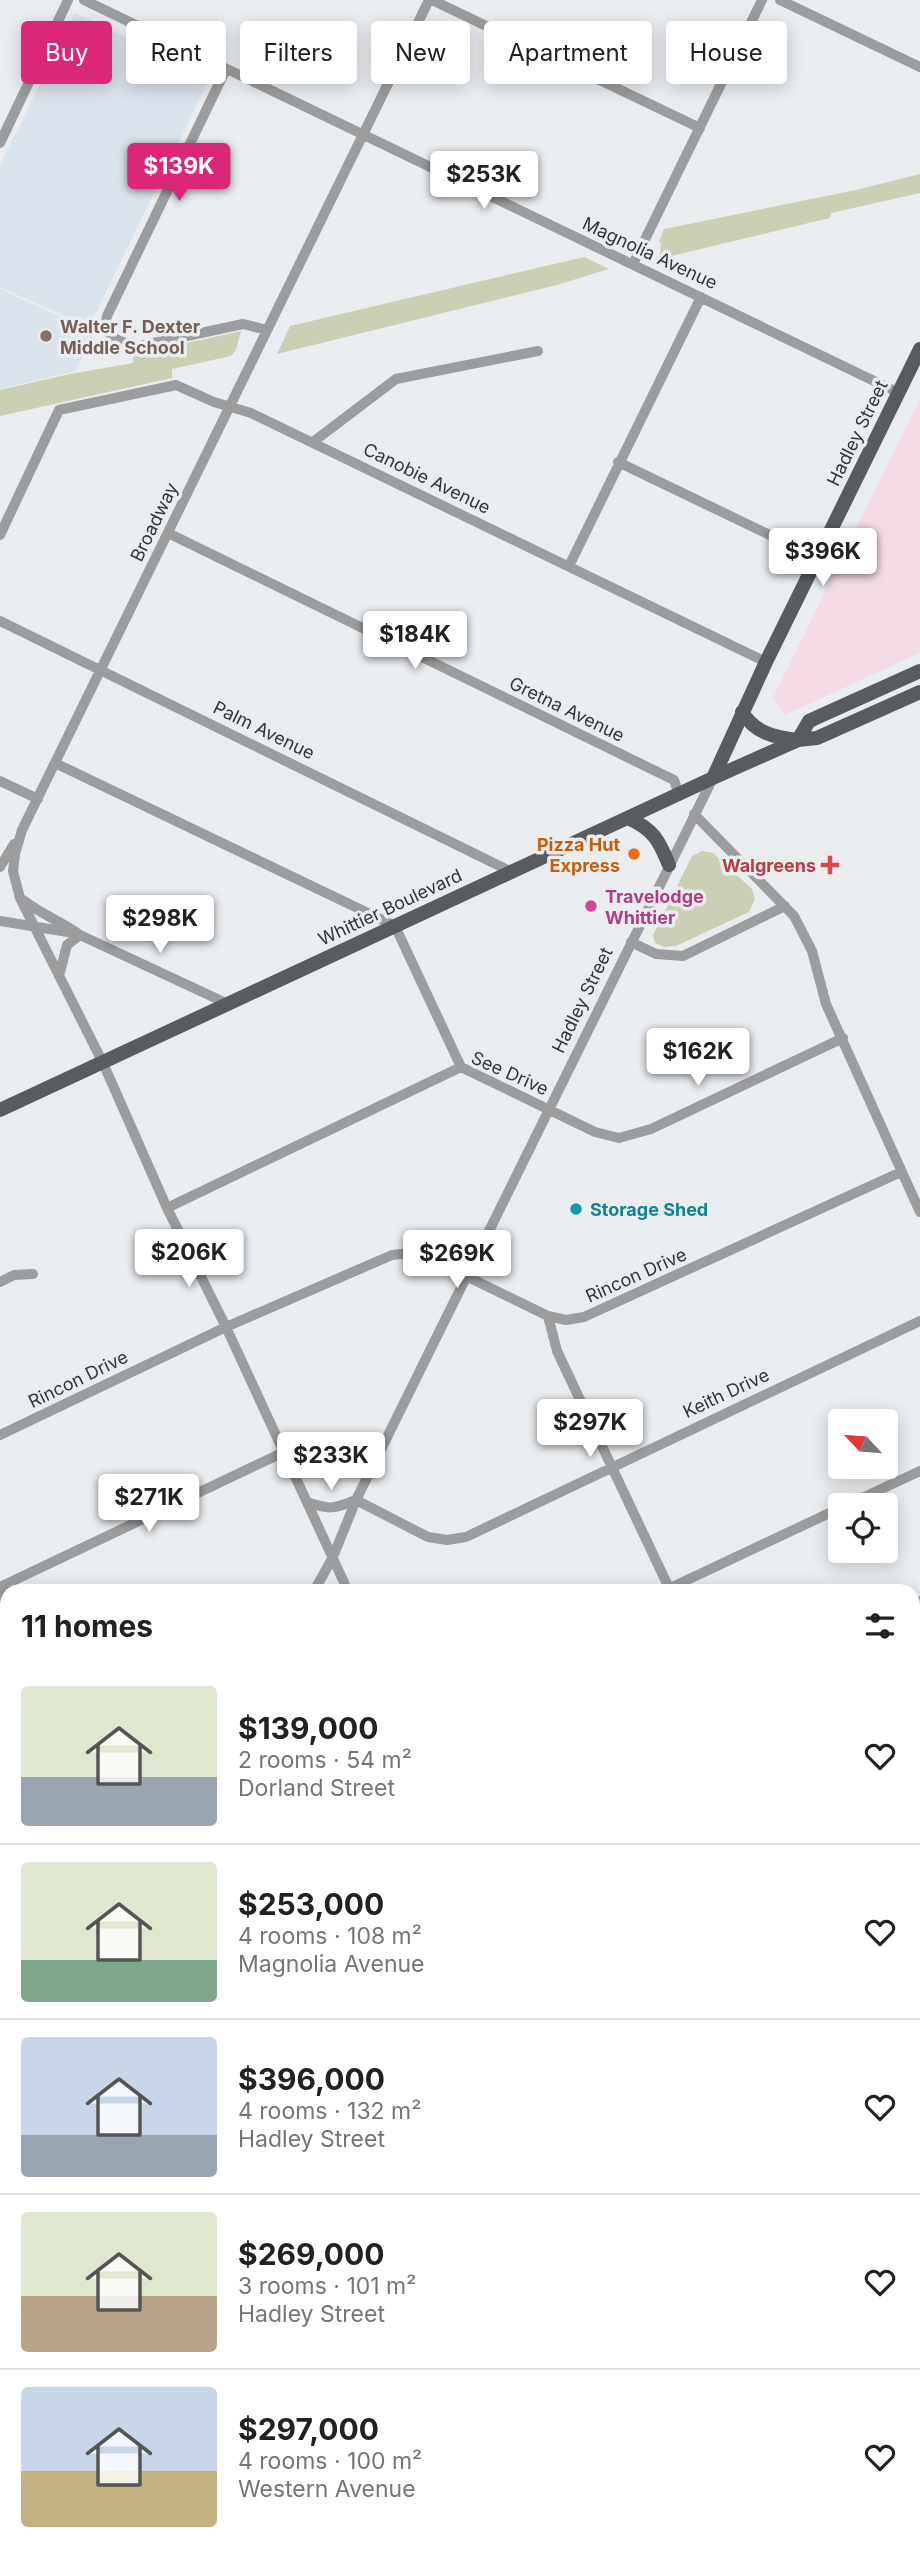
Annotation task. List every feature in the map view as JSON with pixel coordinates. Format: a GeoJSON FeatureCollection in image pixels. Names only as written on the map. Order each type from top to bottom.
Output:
{"type":"FeatureCollection","features":[{"type":"Feature","properties":{"kind":"main road","name":"Hadley Street"},"geometry":{"type":"LineString","coordinates":[[713,778],[766,662],[920,349]]}},
{"type":"Feature","properties":{"kind":"main road","name":"Whittier Boulevard"},"geometry":{"type":"LineString","coordinates":[[798,740],[810,721],[920,671]]}},
{"type":"Feature","properties":{"kind":"main road","name":"Whittier Boulevard"},"geometry":{"type":"LineString","coordinates":[[0,1110],[713,778],[798,740],[817,738],[920,692]]}},
{"type":"Feature","properties":{"kind":"main road"},"geometry":{"type":"LineString","coordinates":[[844,726],[847,715],[872,693]]}},
{"type":"Feature","properties":{"kind":"main road"},"geometry":{"type":"LineString","coordinates":[[743,712],[748,722],[759,731],[798,740]]}},
{"type":"Feature","properties":{"kind":"main road"},"geometry":{"type":"LineString","coordinates":[[628,818],[646,825],[660,843],[669,865]]}},
{"type":"Feature","properties":{"kind":"street"},"geometry":{"type":"LineString","coordinates":[[0,143],[3,128],[68,0]]}},
{"type":"Feature","properties":{"kind":"street"},"geometry":{"type":"LineString","coordinates":[[430,0],[700,128]]}},
{"type":"Feature","properties":{"kind":"street","name":"Broadway"},"geometry":{"type":"LineString","coordinates":[[345,1584],[226,1327],[167,1208],[103,1063],[33,928],[20,898],[13,871],[22,830],[430,0]]}},
{"type":"Feature","properties":{"kind":"street"},"geometry":{"type":"LineString","coordinates":[[633,264],[762,0]]}},
{"type":"Feature","properties":{"kind":"street"},"geometry":{"type":"LineString","coordinates":[[780,0],[920,67]]}},
{"type":"Feature","properties":{"kind":"street","name":"Magnolia Avenue"},"geometry":{"type":"LineString","coordinates":[[90,1],[130,21]]}},
{"type":"Feature","properties":{"kind":"street","name":"Magnolia Avenue"},"geometry":{"type":"LineString","coordinates":[[226,69],[898,393]]}},
{"type":"Feature","properties":{"kind":"street"},"geometry":{"type":"LineString","coordinates":[[219,84],[107,316],[105,329],[114,338],[135,347],[243,324],[267,330]]}},
{"type":"Feature","properties":{"kind":"street"},"geometry":{"type":"LineString","coordinates":[[569,566],[701,296]]}},
{"type":"Feature","properties":{"kind":"street"},"geometry":{"type":"LineString","coordinates":[[313,442],[396,379],[538,351]]}},
{"type":"Feature","properties":{"kind":"street","name":"Canobie Avenue"},"geometry":{"type":"LineString","coordinates":[[0,535],[59,410],[176,385],[214,402],[251,412],[766,662]]}},
{"type":"Feature","properties":{"kind":"street"},"geometry":{"type":"LineString","coordinates":[[618,462],[801,550],[817,561]]}},
{"type":"Feature","properties":{"kind":"street","name":"Gretna Avenue"},"geometry":{"type":"LineString","coordinates":[[168,533],[674,780],[678,794]]}},
{"type":"Feature","properties":{"kind":"street","name":"Palm Avenue"},"geometry":{"type":"LineString","coordinates":[[0,621],[512,872]]}},
{"type":"Feature","properties":{"kind":"street"},"geometry":{"type":"LineString","coordinates":[[55,763],[395,926],[461,1067]]}},
{"type":"Feature","properties":{"kind":"street","name":"Hadley Street"},"geometry":{"type":"LineString","coordinates":[[318,1584],[333,1557],[356,1500],[713,778]]}},
{"type":"Feature","properties":{"kind":"street"},"geometry":{"type":"LineString","coordinates":[[0,781],[38,799]]}},
{"type":"Feature","properties":{"kind":"street"},"geometry":{"type":"LineString","coordinates":[[694,814],[794,916],[812,951],[826,1004],[920,1212]]}},
{"type":"Feature","properties":{"kind":"street"},"geometry":{"type":"LineString","coordinates":[[0,867],[22,830]]}},
{"type":"Feature","properties":{"kind":"street"},"geometry":{"type":"LineString","coordinates":[[20,898],[38,912],[67,925],[80,935],[226,1003]]}},
{"type":"Feature","properties":{"kind":"street"},"geometry":{"type":"LineString","coordinates":[[631,942],[656,954],[683,956],[785,906]]}},
{"type":"Feature","properties":{"kind":"street"},"geometry":{"type":"LineString","coordinates":[[0,921],[80,935]]}},
{"type":"Feature","properties":{"kind":"street"},"geometry":{"type":"LineString","coordinates":[[59,976],[67,945],[80,935]]}},
{"type":"Feature","properties":{"kind":"street","name":"See Drive"},"geometry":{"type":"LineString","coordinates":[[167,1208],[461,1067],[607,1137],[633,1135],[651,1129],[843,1038]]}},
{"type":"Feature","properties":{"kind":"street","name":"Rincon Drive"},"geometry":{"type":"LineString","coordinates":[[0,1435],[226,1327],[392,1255],[410,1253],[429,1258],[548,1317],[566,1320],[601,1311],[901,1172]]}},
{"type":"Feature","properties":{"kind":"street"},"geometry":{"type":"LineString","coordinates":[[0,1282],[15,1275],[33,1274]]}},
{"type":"Feature","properties":{"kind":"street"},"geometry":{"type":"LineString","coordinates":[[548,1317],[557,1351],[664,1584]]}},
{"type":"Feature","properties":{"kind":"street","name":"Keith Drive"},"geometry":{"type":"LineString","coordinates":[[356,1500],[428,1537],[446,1540],[467,1537],[920,1321]]}},
{"type":"Feature","properties":{"kind":"street"},"geometry":{"type":"LineString","coordinates":[[10,1584],[284,1452]]}},
{"type":"Feature","properties":{"kind":"street"},"geometry":{"type":"LineString","coordinates":[[873,1493],[920,1471]]}},
{"type":"Feature","properties":{"kind":"street"},"geometry":{"type":"LineString","coordinates":[[307,1502],[326,1509],[356,1500]]}},
{"type":"Feature","properties":{"kind":"street"},"geometry":{"type":"LineString","coordinates":[[677,1584],[828,1514]]}},
{"type":"Feature","properties":{"kind":"shaded area"},"geometry":{"type":"Polygon","coordinates":[[[75,13],[92,21],[71,21],[75,13]]]}},
{"type":"Feature","properties":{"kind":"shaded area"},"geometry":{"type":"Polygon","coordinates":[[[112,30],[126,37],[126,84],[207,84],[89,327],[0,287],[0,165],[40,84],[112,84],[112,30]]]}},
{"type":"Feature","properties":{"kind":"shaded area","name":"Walter F. Dexter Middle School"},"geometry":{"type":"Polygon","coordinates":[[[0,289],[92,331],[91,341],[76,371],[0,389],[0,289]]]}},
{"type":"Feature","properties":{"kind":"shaded area"},"geometry":{"type":"Polygon","coordinates":[[[920,398],[920,653],[785,715],[773,698],[920,398]]]}},
{"type":"Feature","properties":{"kind":"green space"},"geometry":{"type":"Polygon","coordinates":[[[920,174],[920,193],[831,213],[830,218],[659,259],[659,241],[664,229],[856,190],[920,174]]]}},
{"type":"Feature","properties":{"kind":"green space"},"geometry":{"type":"Polygon","coordinates":[[[584,257],[609,269],[557,285],[277,354],[290,326],[584,257]]]}},
{"type":"Feature","properties":{"kind":"green space"},"geometry":{"type":"Polygon","coordinates":[[[241,331],[236,350],[231,356],[172,369],[172,378],[0,416],[0,390],[133,363],[133,355],[241,331]]]}},
{"type":"Feature","properties":{"kind":"green space"},"geometry":{"type":"Polygon","coordinates":[[[702,851],[713,853],[752,889],[755,899],[749,912],[676,946],[664,947],[655,943],[653,935],[692,856],[702,851]]]}},
{"type":"Feature","properties":{"kind":"place","name":"Walter F. Dexter Middle School"},"geometry":{"type":"Point","coordinates":[46,336]}},
{"type":"Feature","properties":{"kind":"place","name":"Pizza Hut Express"},"geometry":{"type":"Point","coordinates":[634,854]}},
{"type":"Feature","properties":{"kind":"place","name":"Walgreens"},"geometry":{"type":"Point","coordinates":[830,865]}},
{"type":"Feature","properties":{"kind":"place","name":"Travelodge Whittier"},"geometry":{"type":"Point","coordinates":[591,906]}},
{"type":"Feature","properties":{"kind":"place","name":"Storage Shed"},"geometry":{"type":"Point","coordinates":[576,1209]}}]}
